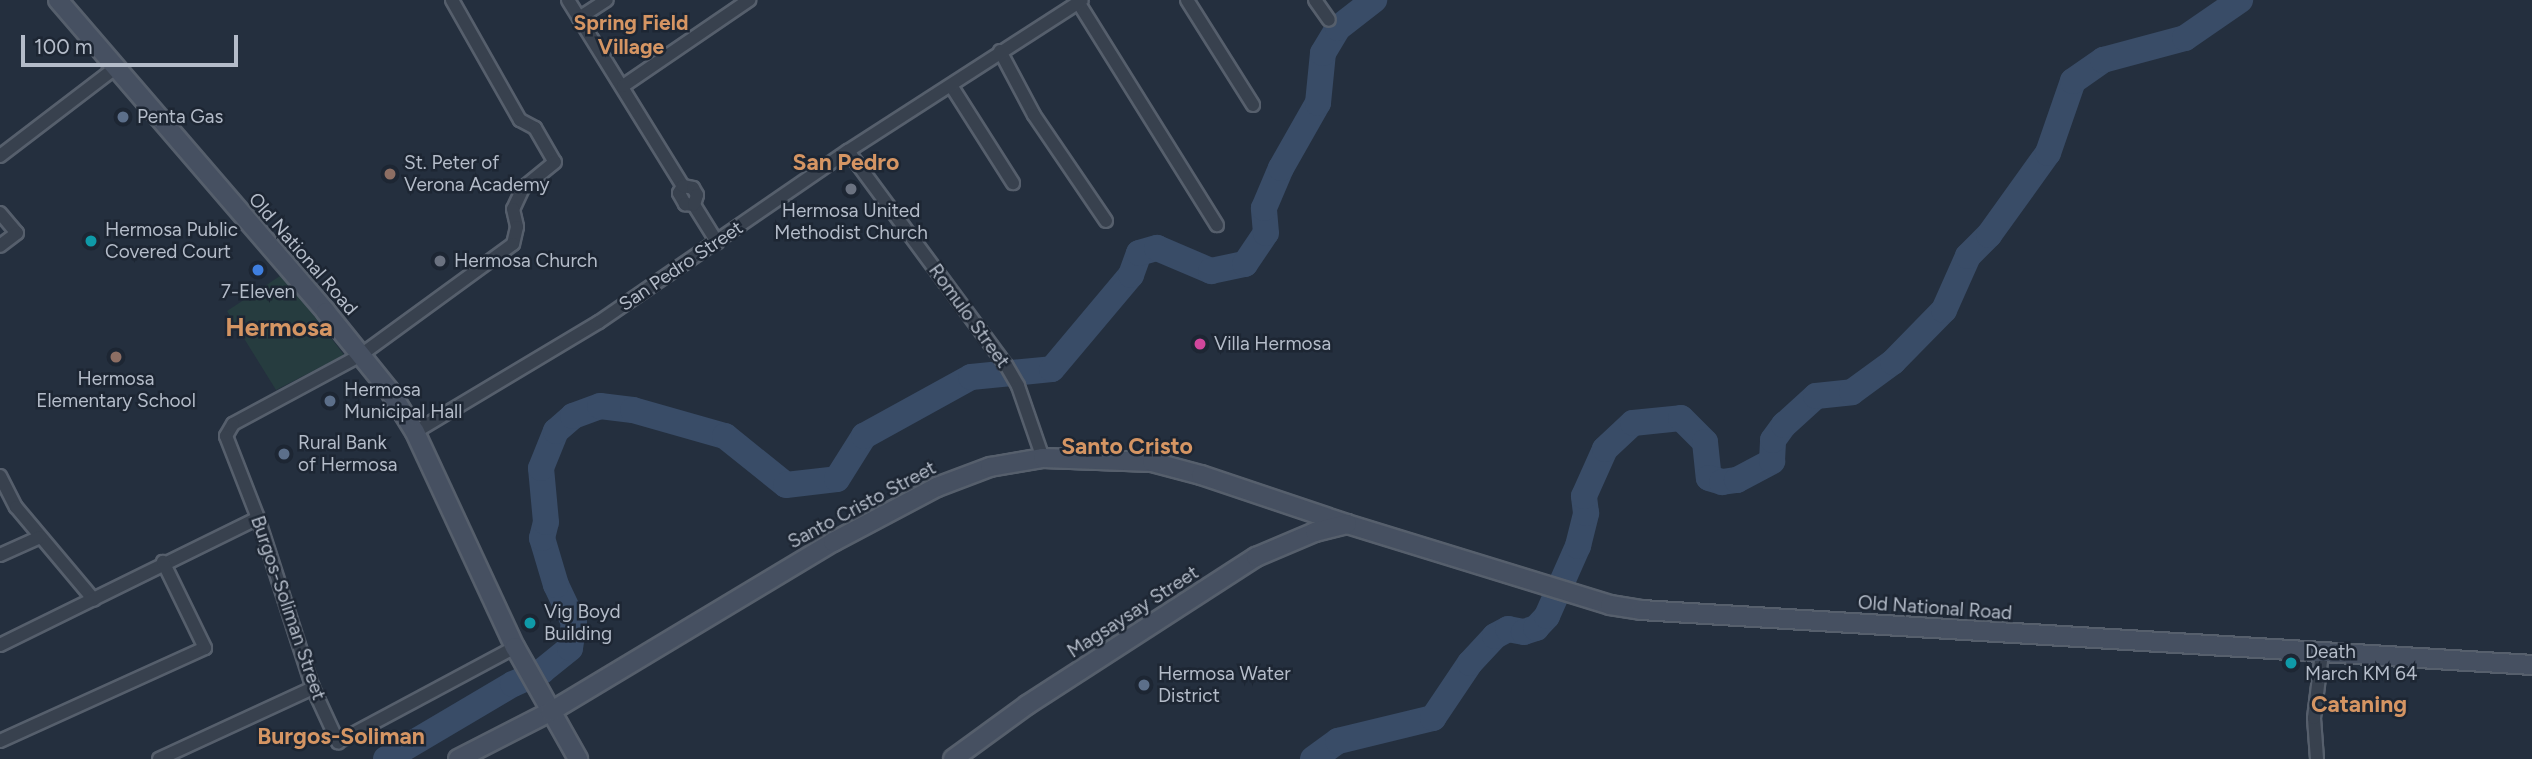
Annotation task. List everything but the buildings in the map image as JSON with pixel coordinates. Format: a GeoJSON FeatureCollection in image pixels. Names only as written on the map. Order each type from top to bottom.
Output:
{"type":"FeatureCollection","features":[{"type":"Feature","properties":{"kind":"main road","name":"Old National Road"},"geometry":{"type":"LineString","coordinates":[[58,0],[389,390],[415,432],[515,647],[550,712]]}},
{"type":"Feature","properties":{"kind":"main road","name":"Santo Cristo Street"},"geometry":{"type":"LineString","coordinates":[[458,759],[550,712],[833,542],[937,487],[990,467],[1043,458],[1152,462],[1201,475],[1347,524]]}},
{"type":"Feature","properties":{"kind":"main road","name":"Old National Road"},"geometry":{"type":"LineString","coordinates":[[1347,524],[1546,583],[1610,605],[1684,614],[2532,665]]}},
{"type":"Feature","properties":{"kind":"main road","name":"Magsaysay Street"},"geometry":{"type":"LineString","coordinates":[[953,759],[1027,705],[1256,557],[1315,532],[1347,524]]}},
{"type":"Feature","properties":{"kind":"main road"},"geometry":{"type":"LineString","coordinates":[[550,712],[578,759]]}},
{"type":"Feature","properties":{"kind":"street"},"geometry":{"type":"LineString","coordinates":[[361,355],[513,244],[517,227],[513,209],[523,188],[555,162],[535,128],[520,120],[452,0]]}},
{"type":"Feature","properties":{"kind":"street"},"geometry":{"type":"LineString","coordinates":[[568,0],[682,186],[679,193],[685,204],[694,205],[717,242]]}},
{"type":"Feature","properties":{"kind":"street"},"geometry":{"type":"LineString","coordinates":[[579,18],[607,0]]}},
{"type":"Feature","properties":{"kind":"street"},"geometry":{"type":"LineString","coordinates":[[623,86],[749,0]]}},
{"type":"Feature","properties":{"kind":"street"},"geometry":{"type":"LineString","coordinates":[[1187,0],[1252,105]]}},
{"type":"Feature","properties":{"kind":"street"},"geometry":{"type":"LineString","coordinates":[[1315,0],[1329,20]]}},
{"type":"Feature","properties":{"kind":"street"},"geometry":{"type":"LineString","coordinates":[[1080,1],[1217,225]]}},
{"type":"Feature","properties":{"kind":"street","name":"San Pedro Street"},"geometry":{"type":"LineString","coordinates":[[415,432],[599,322],[848,151],[952,87],[1000,51],[1080,1]]}},
{"type":"Feature","properties":{"kind":"street"},"geometry":{"type":"LineString","coordinates":[[1000,51],[1034,115],[1106,221]]}},
{"type":"Feature","properties":{"kind":"street"},"geometry":{"type":"LineString","coordinates":[[0,156],[115,68]]}},
{"type":"Feature","properties":{"kind":"street"},"geometry":{"type":"LineString","coordinates":[[952,87],[1013,183]]}},
{"type":"Feature","properties":{"kind":"street","name":"Romulo Street"},"geometry":{"type":"LineString","coordinates":[[848,151],[1006,365],[1018,386],[1043,458]]}},
{"type":"Feature","properties":{"kind":"street"},"geometry":{"type":"LineString","coordinates":[[0,213],[17,233],[0,246]]}},
{"type":"Feature","properties":{"kind":"street","name":"Burgos-Soliman Street"},"geometry":{"type":"LineString","coordinates":[[361,355],[229,427],[227,440],[258,518],[313,688],[338,742],[515,647]]}},
{"type":"Feature","properties":{"kind":"street"},"geometry":{"type":"LineString","coordinates":[[0,476],[16,507],[94,600]]}},
{"type":"Feature","properties":{"kind":"street"},"geometry":{"type":"LineString","coordinates":[[0,645],[94,600],[163,562],[258,518]]}},
{"type":"Feature","properties":{"kind":"street"},"geometry":{"type":"LineString","coordinates":[[0,555],[40,537]]}},
{"type":"Feature","properties":{"kind":"street"},"geometry":{"type":"LineString","coordinates":[[0,741],[205,648],[163,562]]}},
{"type":"Feature","properties":{"kind":"street"},"geometry":{"type":"LineString","coordinates":[[2317,759],[2315,718],[2322,653]]}},
{"type":"Feature","properties":{"kind":"street"},"geometry":{"type":"LineString","coordinates":[[159,759],[313,688]]}},
{"type":"Feature","properties":{"kind":"green space"},"geometry":{"type":"Polygon","coordinates":[[[283,274],[344,355],[276,390],[227,311],[283,274]]]}},
{"type":"Feature","properties":{"kind":"waterway"},"geometry":{"type":"LineString","coordinates":[[386,759],[513,684],[542,671],[570,648],[574,623],[556,585],[542,538],[546,522],[541,468],[556,431],[573,416],[600,406],[633,410],[725,436],[786,485],[837,479],[864,436],[971,377],[1052,369],[1131,275],[1139,253],[1157,248],[1211,271],[1245,264],[1266,233],[1264,208],[1281,168],[1318,103],[1323,53],[1338,28],[1374,0]]}},
{"type":"Feature","properties":{"kind":"waterway"},"geometry":{"type":"LineString","coordinates":[[1313,759],[1338,741],[1433,718],[1470,663],[1495,636],[1508,629],[1524,632],[1536,628],[1547,616],[1578,546],[1586,513],[1584,496],[1605,449],[1633,423],[1681,418],[1705,442],[1709,478],[1722,482],[1737,480],[1772,461],[1773,440],[1784,425],[1816,396],[1852,392],[1893,362],[1944,310],[1968,256],[1989,235],[2048,153],[2073,81],[2103,60],[2185,38],[2240,0]]}},
{"type":"Feature","properties":{"kind":"place","name":"Penta Gas"},"geometry":{"type":"Point","coordinates":[123,117]}},
{"type":"Feature","properties":{"kind":"place","name":"St. Peter of Verona Academy"},"geometry":{"type":"Point","coordinates":[390,174]}},
{"type":"Feature","properties":{"kind":"place","name":"Hermosa United Methodist Church"},"geometry":{"type":"Point","coordinates":[851,189]}},
{"type":"Feature","properties":{"kind":"place","name":"Hermosa Public Covered Court"},"geometry":{"type":"Point","coordinates":[91,241]}},
{"type":"Feature","properties":{"kind":"place","name":"Hermosa Church"},"geometry":{"type":"Point","coordinates":[440,261]}},
{"type":"Feature","properties":{"kind":"place","name":"7-Eleven"},"geometry":{"type":"Point","coordinates":[258,270]}},
{"type":"Feature","properties":{"kind":"place","name":"Villa Hermosa"},"geometry":{"type":"Point","coordinates":[1200,344]}},
{"type":"Feature","properties":{"kind":"place","name":"Hermosa Elementary School"},"geometry":{"type":"Point","coordinates":[116,357]}},
{"type":"Feature","properties":{"kind":"place","name":"Hermosa Municipal Hall"},"geometry":{"type":"Point","coordinates":[330,401]}},
{"type":"Feature","properties":{"kind":"place","name":"Rural Bank of Hermosa"},"geometry":{"type":"Point","coordinates":[284,454]}},
{"type":"Feature","properties":{"kind":"place","name":"Vig Boyd Building"},"geometry":{"type":"Point","coordinates":[530,623]}},
{"type":"Feature","properties":{"kind":"place","name":"Death March KM 64"},"geometry":{"type":"Point","coordinates":[2291,663]}},
{"type":"Feature","properties":{"kind":"place","name":"Hermosa Water District"},"geometry":{"type":"Point","coordinates":[1144,685]}},
{"type":"Feature","properties":{"kind":"district","name":"Spring Field Village"},"geometry":{"type":"Point","coordinates":[631,35]}},
{"type":"Feature","properties":{"kind":"district","name":"San Pedro"},"geometry":{"type":"Point","coordinates":[846,162]}},
{"type":"Feature","properties":{"kind":"district","name":"Hermosa"},"geometry":{"type":"Point","coordinates":[279,328]}},
{"type":"Feature","properties":{"kind":"district","name":"Santo Cristo"},"geometry":{"type":"Point","coordinates":[1127,446]}},
{"type":"Feature","properties":{"kind":"district","name":"Cataning"},"geometry":{"type":"Point","coordinates":[2359,704]}},
{"type":"Feature","properties":{"kind":"district","name":"Burgos-Soliman"},"geometry":{"type":"Point","coordinates":[341,736]}}]}
